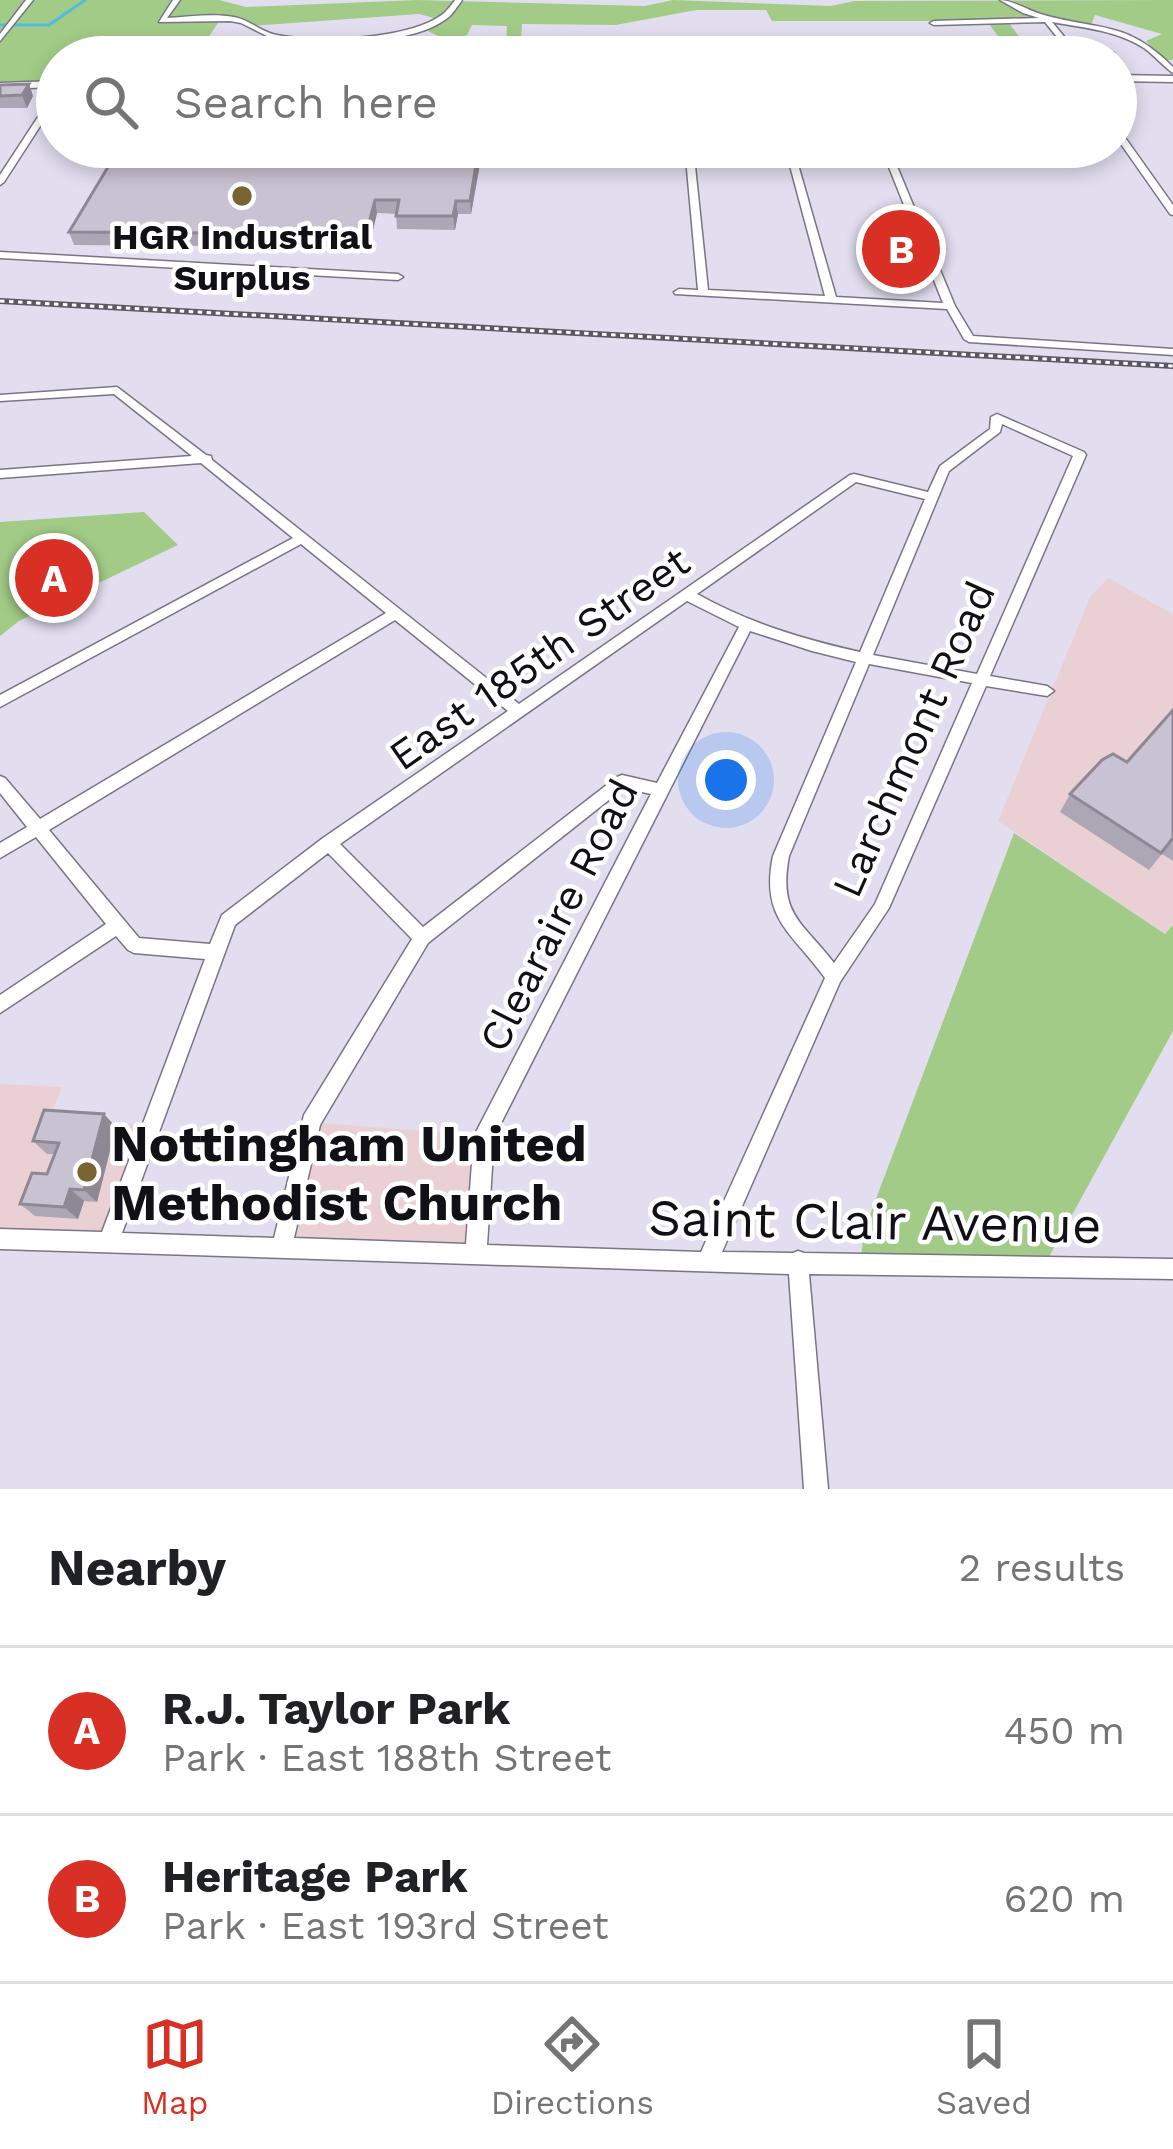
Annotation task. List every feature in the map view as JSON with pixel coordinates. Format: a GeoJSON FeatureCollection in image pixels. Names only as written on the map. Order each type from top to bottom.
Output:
{"type":"FeatureCollection","features":[{"type":"Feature","properties":{"kind":"main road"},"geometry":{"type":"LineString","coordinates":[[1137,77],[1173,75]]}},
{"type":"Feature","properties":{"kind":"main road"},"geometry":{"type":"LineString","coordinates":[[0,86],[36,85]]}},
{"type":"Feature","properties":{"kind":"street"},"geometry":{"type":"LineString","coordinates":[[0,39],[30,0]]}},
{"type":"Feature","properties":{"kind":"street"},"geometry":{"type":"LineString","coordinates":[[177,0],[162,20],[236,20],[269,36]]}},
{"type":"Feature","properties":{"kind":"street"},"geometry":{"type":"LineString","coordinates":[[367,36],[420,30],[448,18],[459,0]]}},
{"type":"Feature","properties":{"kind":"street"},"geometry":{"type":"LineString","coordinates":[[1003,0],[1047,20],[1060,36]]}},
{"type":"Feature","properties":{"kind":"street"},"geometry":{"type":"LineString","coordinates":[[934,23],[1047,20],[1130,36]]}},
{"type":"Feature","properties":{"kind":"street"},"geometry":{"type":"LineString","coordinates":[[1137,37],[1173,75]]}},
{"type":"Feature","properties":{"kind":"street"},"geometry":{"type":"LineString","coordinates":[[0,182],[36,126]]}},
{"type":"Feature","properties":{"kind":"street"},"geometry":{"type":"LineString","coordinates":[[1137,161],[1173,212]]}},
{"type":"Feature","properties":{"kind":"street"},"geometry":{"type":"LineString","coordinates":[[691,168],[704,293]]}},
{"type":"Feature","properties":{"kind":"street"},"geometry":{"type":"LineString","coordinates":[[796,168],[831,299]]}},
{"type":"Feature","properties":{"kind":"street"},"geometry":{"type":"LineString","coordinates":[[894,168],[963,335],[980,343],[1173,352]]}},
{"type":"Feature","properties":{"kind":"street"},"geometry":{"type":"LineString","coordinates":[[0,255],[398,277]]}},
{"type":"Feature","properties":{"kind":"street"},"geometry":{"type":"LineString","coordinates":[[679,292],[950,306]]}},
{"type":"Feature","properties":{"kind":"street"},"geometry":{"type":"LineString","coordinates":[[0,398],[117,390],[519,712]]}},
{"type":"Feature","properties":{"kind":"street","name":"Larchmont Road"},"geometry":{"type":"LineString","coordinates":[[707,1262],[834,977],[881,908],[1080,455],[997,417],[996,430],[944,469],[931,497]]}},
{"type":"Feature","properties":{"kind":"street"},"geometry":{"type":"LineString","coordinates":[[0,474],[207,459]]}},
{"type":"Feature","properties":{"kind":"street","name":"East 185th Street"},"geometry":{"type":"LineString","coordinates":[[108,1243],[212,952],[228,920],[329,843],[854,478],[931,497]]}},
{"type":"Feature","properties":{"kind":"street"},"geometry":{"type":"LineString","coordinates":[[834,977],[814,945],[782,915],[772,887],[931,497]]}},
{"type":"Feature","properties":{"kind":"street"},"geometry":{"type":"LineString","coordinates":[[0,702],[302,538]]}},
{"type":"Feature","properties":{"kind":"street"},"geometry":{"type":"LineString","coordinates":[[688,596],[747,624],[867,655],[1047,692]]}},
{"type":"Feature","properties":{"kind":"street"},"geometry":{"type":"LineString","coordinates":[[0,851],[395,614]]}},
{"type":"Feature","properties":{"kind":"street","name":"Clearaire Road"},"geometry":{"type":"LineString","coordinates":[[476,1251],[484,1136],[747,624]]}},
{"type":"Feature","properties":{"kind":"street"},"geometry":{"type":"LineString","coordinates":[[282,1245],[311,1122],[422,938],[622,781],[663,791]]}},
{"type":"Feature","properties":{"kind":"street"},"geometry":{"type":"LineString","coordinates":[[0,782],[134,945],[212,952]]}},
{"type":"Feature","properties":{"kind":"street"},"geometry":{"type":"LineString","coordinates":[[329,843],[422,938]]}},
{"type":"Feature","properties":{"kind":"street"},"geometry":{"type":"LineString","coordinates":[[0,1005],[118,925]]}},
{"type":"Feature","properties":{"kind":"street","name":"Saint Clair Avenue"},"geometry":{"type":"LineString","coordinates":[[0,1239],[707,1262],[1173,1269]]}},
{"type":"Feature","properties":{"kind":"street"},"geometry":{"type":"LineString","coordinates":[[798,1262],[816,1489]]}},
{"type":"Feature","properties":{"kind":"shaded area"},"geometry":{"type":"Polygon","coordinates":[[[1108,578],[1173,614],[1173,925],[1166,934],[998,821],[1090,597],[1108,578]]]}},
{"type":"Feature","properties":{"kind":"shaded area"},"geometry":{"type":"Polygon","coordinates":[[[0,1084],[62,1087],[49,1121],[150,1125],[108,1243],[0,1239],[0,1084]]]}},
{"type":"Feature","properties":{"kind":"shaded area"},"geometry":{"type":"Polygon","coordinates":[[[311,1122],[484,1136],[476,1251],[282,1245],[311,1122]]]}},
{"type":"Feature","properties":{"kind":"green space"},"geometry":{"type":"Polygon","coordinates":[[[0,0],[219,0],[246,7],[417,0],[645,6],[673,0],[831,6],[854,1],[1173,0],[1173,60],[1164,60],[1146,41],[1162,34],[1095,15],[1091,25],[1008,22],[1019,36],[998,36],[987,21],[772,21],[766,10],[696,10],[616,25],[522,24],[521,36],[506,36],[507,26],[472,25],[464,36],[438,36],[424,29],[441,20],[419,14],[250,26],[220,20],[209,36],[36,36],[36,83],[0,86],[0,0]]]}},
{"type":"Feature","properties":{"kind":"green space"},"geometry":{"type":"Polygon","coordinates":[[[872,241],[923,241],[936,273],[882,272],[872,241]]]}},
{"type":"Feature","properties":{"kind":"green space"},"geometry":{"type":"Polygon","coordinates":[[[144,512],[178,545],[19,621],[0,636],[0,522],[144,512]]]}},
{"type":"Feature","properties":{"kind":"green space"},"geometry":{"type":"Polygon","coordinates":[[[1014,833],[1165,934],[1173,925],[1173,1031],[1044,1266],[860,1262],[865,1228],[1014,833]]]}},
{"type":"Feature","properties":{"kind":"building"},"geometry":{"type":"Polygon","coordinates":[[[29,84],[22,95],[0,96],[0,85],[29,84]]]}},
{"type":"Feature","properties":{"kind":"building","name":"HGR Industrial Surplus"},"geometry":{"type":"Polygon","coordinates":[[[107,168],[476,168],[470,201],[456,201],[453,216],[396,216],[399,200],[375,200],[366,234],[69,232],[107,168]]]}},
{"type":"Feature","properties":{"kind":"building"},"geometry":{"type":"Polygon","coordinates":[[[1173,710],[1173,838],[1161,853],[1070,794],[1102,760],[1113,754],[1127,762],[1173,710]]]}},
{"type":"Feature","properties":{"kind":"building"},"geometry":{"type":"Polygon","coordinates":[[[44,1110],[104,1114],[84,1190],[70,1189],[64,1207],[20,1204],[32,1173],[47,1174],[59,1143],[33,1141],[44,1110]]]}},
{"type":"Feature","properties":{"kind":"waterway"},"geometry":{"type":"LineString","coordinates":[[0,25],[49,25],[85,0]]}},
{"type":"Feature","properties":{"kind":"railway"},"geometry":{"type":"LineString","coordinates":[[0,301],[1173,366]]}},
{"type":"Feature","properties":{"kind":"place","name":"HGR Industrial Surplus"},"geometry":{"type":"Point","coordinates":[242,196]}},
{"type":"Feature","properties":{"kind":"place","name":"Heritage Park"},"geometry":{"type":"Point","coordinates":[901,249]}},
{"type":"Feature","properties":{"kind":"place","name":"R.J. Taylor Park"},"geometry":{"type":"Point","coordinates":[54,578]}},
{"type":"Feature","properties":{"kind":"place","name":"Nottingham United Methodist Church"},"geometry":{"type":"Point","coordinates":[87,1172]}}]}
